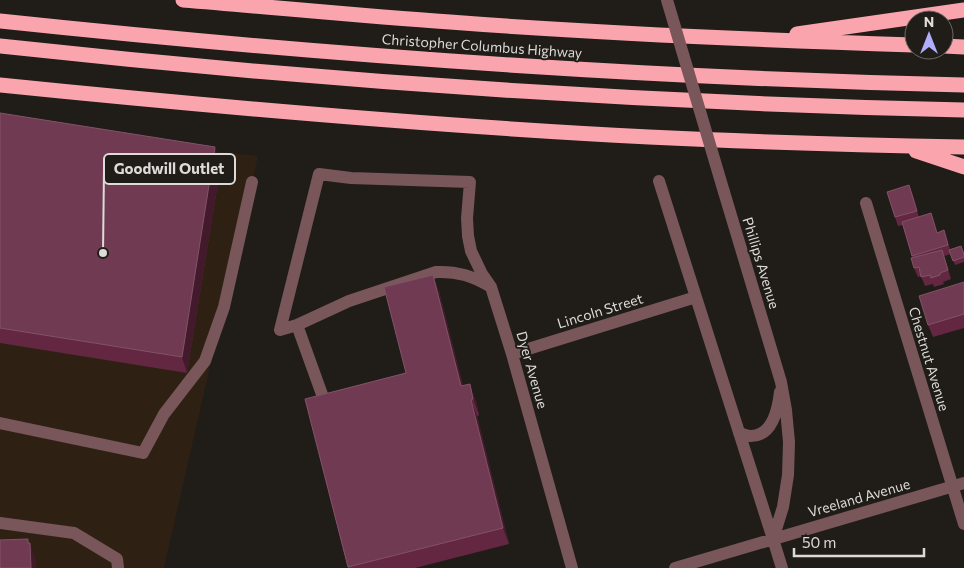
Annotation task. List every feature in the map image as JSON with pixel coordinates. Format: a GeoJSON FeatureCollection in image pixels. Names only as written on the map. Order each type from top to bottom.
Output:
{"type":"FeatureCollection","features":[{"type":"Feature","properties":{"kind":"highway","name":"Christopher Columbus Highway"},"geometry":{"type":"LineString","coordinates":[[183,0],[451,22],[576,30],[759,40],[904,45]]}},
{"type":"Feature","properties":{"kind":"highway"},"geometry":{"type":"LineString","coordinates":[[759,40],[964,10]]}},
{"type":"Feature","properties":{"kind":"highway","name":"Christopher Columbus Highway"},"geometry":{"type":"LineString","coordinates":[[0,21],[432,60],[714,76],[964,85]]}},
{"type":"Feature","properties":{"kind":"highway"},"geometry":{"type":"LineString","coordinates":[[0,46],[252,71],[500,90],[728,102],[964,110]]}},
{"type":"Feature","properties":{"kind":"highway"},"geometry":{"type":"LineString","coordinates":[[0,85],[196,104],[504,128],[648,137],[964,148]]}},
{"type":"Feature","properties":{"kind":"highway"},"geometry":{"type":"LineString","coordinates":[[900,146],[964,167]]}},
{"type":"Feature","properties":{"kind":"street","name":"Phillips Avenue"},"geometry":{"type":"LineString","coordinates":[[667,0],[781,382],[789,442],[788,475],[783,507],[773,539]]}},
{"type":"Feature","properties":{"kind":"street","name":"Dyer Avenue"},"geometry":{"type":"LineString","coordinates":[[297,325],[280,330],[319,174],[351,178],[470,182],[467,218],[471,251],[491,287],[512,354],[572,568]]}},
{"type":"Feature","properties":{"kind":"street"},"geometry":{"type":"LineString","coordinates":[[659,181],[782,568]]}},
{"type":"Feature","properties":{"kind":"street"},"geometry":{"type":"LineString","coordinates":[[0,423],[143,453],[164,414],[205,362],[224,307],[252,182]]}},
{"type":"Feature","properties":{"kind":"street","name":"Chestnut Avenue"},"geometry":{"type":"LineString","coordinates":[[866,203],[958,485],[964,524]]}},
{"type":"Feature","properties":{"kind":"street"},"geometry":{"type":"LineString","coordinates":[[324,400],[297,325],[349,301],[436,272],[451,272],[465,275],[480,280],[491,287]]}},
{"type":"Feature","properties":{"kind":"street","name":"Lincoln Street"},"geometry":{"type":"LineString","coordinates":[[512,354],[696,296]]}},
{"type":"Feature","properties":{"kind":"street"},"geometry":{"type":"LineString","coordinates":[[739,433],[751,436],[763,433],[773,422],[778,407],[781,382]]}},
{"type":"Feature","properties":{"kind":"street","name":"Vreeland Avenue"},"geometry":{"type":"LineString","coordinates":[[675,568],[958,485]]}},
{"type":"Feature","properties":{"kind":"street"},"geometry":{"type":"LineString","coordinates":[[0,523],[74,533],[117,559],[118,568]]}},
{"type":"Feature","properties":{"kind":"shaded area"},"geometry":{"type":"Polygon","coordinates":[[[0,128],[258,156],[164,568],[0,568],[0,128]]]}},
{"type":"Feature","properties":{"kind":"building"},"geometry":{"type":"Polygon","coordinates":[[[0,113],[215,147],[182,357],[0,328],[0,113]]]}},
{"type":"Feature","properties":{"kind":"building"},"geometry":{"type":"Polygon","coordinates":[[[909,185],[917,211],[895,217],[887,192],[909,185]]]}},
{"type":"Feature","properties":{"kind":"building"},"geometry":{"type":"Polygon","coordinates":[[[931,213],[937,233],[944,230],[948,245],[912,256],[902,222],[931,213]]]}},
{"type":"Feature","properties":{"kind":"building"},"geometry":{"type":"Polygon","coordinates":[[[961,246],[964,257],[953,261],[949,250],[961,246]]]}},
{"type":"Feature","properties":{"kind":"building"},"geometry":{"type":"Polygon","coordinates":[[[942,250],[948,270],[931,278],[930,275],[921,277],[919,267],[914,268],[911,258],[942,250]]]}},
{"type":"Feature","properties":{"kind":"building"},"geometry":{"type":"Polygon","coordinates":[[[433,275],[461,386],[470,384],[473,399],[471,400],[503,528],[348,567],[305,399],[406,373],[384,287],[433,275]]]}},
{"type":"Feature","properties":{"kind":"building"},"geometry":{"type":"Polygon","coordinates":[[[964,282],[964,314],[928,325],[919,296],[964,282]]]}},
{"type":"Feature","properties":{"kind":"building"},"geometry":{"type":"Polygon","coordinates":[[[28,539],[28,543],[30,543],[31,568],[0,568],[0,540],[28,539]]]}},
{"type":"Feature","properties":{"kind":"place","name":"Goodwill Outlet"},"geometry":{"type":"Point","coordinates":[103,253]}}]}
